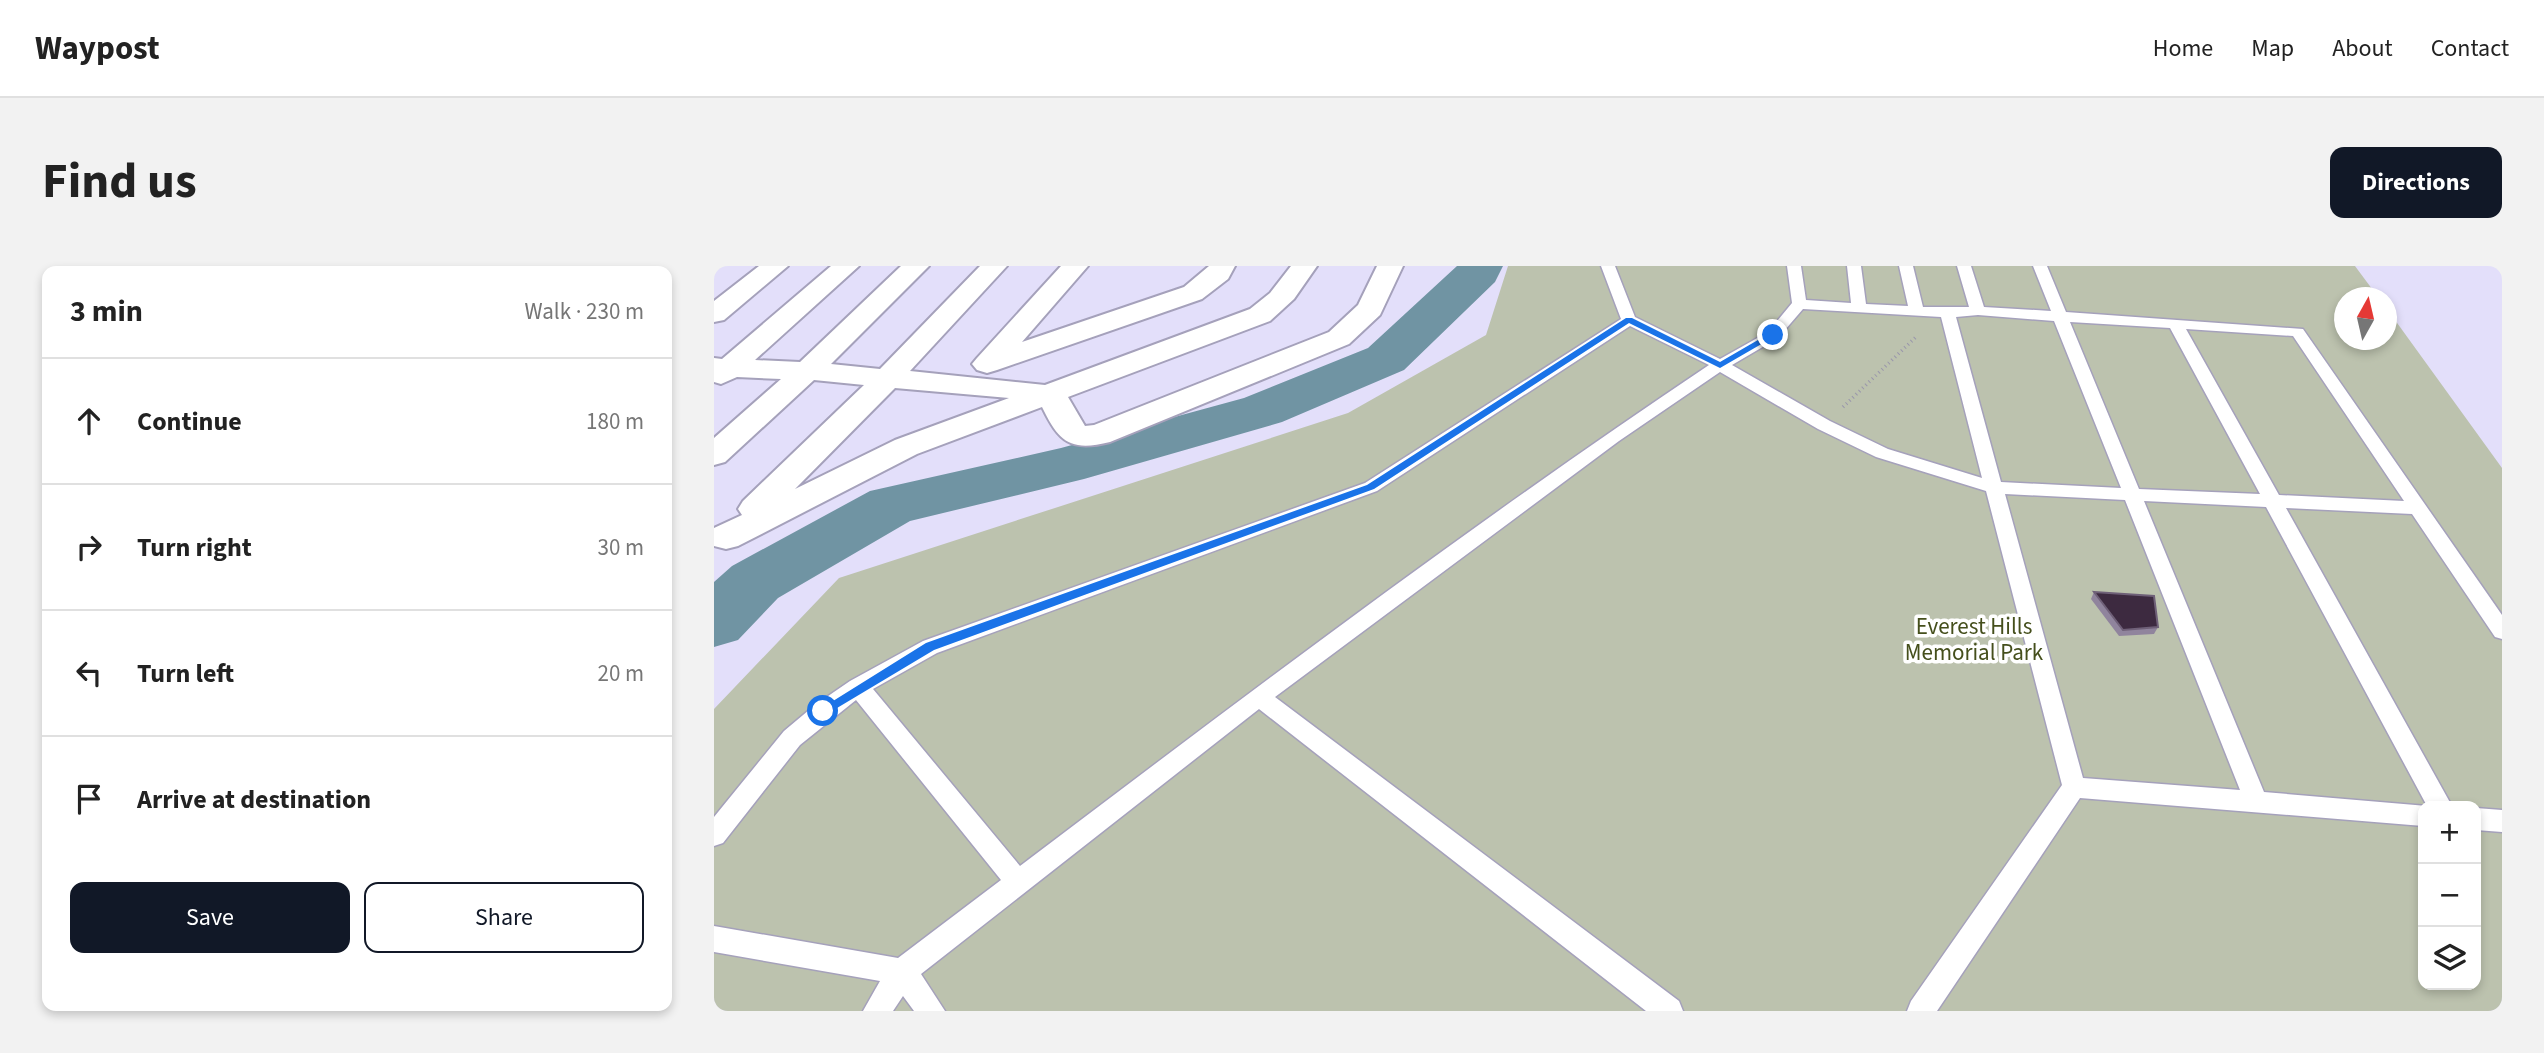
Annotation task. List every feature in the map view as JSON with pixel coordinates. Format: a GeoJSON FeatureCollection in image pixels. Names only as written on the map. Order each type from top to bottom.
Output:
{"type":"FeatureCollection","features":[{"type":"Feature","properties":{"kind":"street"},"geometry":{"type":"LineString","coordinates":[[714,314],[775,266]]}},
{"type":"Feature","properties":{"kind":"street"},"geometry":{"type":"LineString","coordinates":[[719,372],[846,266]]}},
{"type":"Feature","properties":{"kind":"street"},"geometry":{"type":"LineString","coordinates":[[714,455],[807,371],[916,266]]}},
{"type":"Feature","properties":{"kind":"street"},"geometry":{"type":"LineString","coordinates":[[720,544],[887,379],[994,266]]}},
{"type":"Feature","properties":{"kind":"street"},"geometry":{"type":"LineString","coordinates":[[965,385],[1075,266]]}},
{"type":"Feature","properties":{"kind":"street"},"geometry":{"type":"LineString","coordinates":[[987,364],[1185,296],[1206,285],[1222,266]]}},
{"type":"Feature","properties":{"kind":"street"},"geometry":{"type":"LineString","coordinates":[[720,544],[895,452],[1260,315],[1278,304],[1304,266]]}},
{"type":"Feature","properties":{"kind":"street"},"geometry":{"type":"LineString","coordinates":[[1052,395],[1069,430],[1079,436],[1099,435],[1327,345],[1348,331],[1370,309],[1390,266]]}},
{"type":"Feature","properties":{"kind":"street"},"geometry":{"type":"LineString","coordinates":[[719,372],[807,371],[1052,395]]}},
{"type":"Feature","properties":{"kind":"lane"},"geometry":{"type":"LineString","coordinates":[[1608,266],[1629,320],[1720,365],[1824,425],[1881,453],[1995,488],[2417,508]]}},
{"type":"Feature","properties":{"kind":"lane"},"geometry":{"type":"LineString","coordinates":[[877,1011],[902,972],[1259,697],[1613,437],[1720,365],[1773,335],[1799,304],[1794,266]]}},
{"type":"Feature","properties":{"kind":"lane"},"geometry":{"type":"LineString","coordinates":[[1854,266],[1859,307]]}},
{"type":"Feature","properties":{"kind":"lane"},"geometry":{"type":"LineString","coordinates":[[1906,266],[1930,312],[1995,488],[2074,787],[1921,1011]]}},
{"type":"Feature","properties":{"kind":"lane"},"geometry":{"type":"LineString","coordinates":[[1964,266],[1978,311]]}},
{"type":"Feature","properties":{"kind":"lane"},"geometry":{"type":"LineString","coordinates":[[2040,266],[2256,802]]}},
{"type":"Feature","properties":{"kind":"lane"},"geometry":{"type":"LineString","coordinates":[[1799,304],[1930,312],[1978,311],[2298,332],[2502,631]]}},
{"type":"Feature","properties":{"kind":"lane"},"geometry":{"type":"LineString","coordinates":[[714,835],[792,738],[823,711],[859,687],[930,646],[1371,487],[1629,320]]}},
{"type":"Feature","properties":{"kind":"lane"},"geometry":{"type":"LineString","coordinates":[[2176,325],[2437,801]]}},
{"type":"Feature","properties":{"kind":"lane"},"geometry":{"type":"LineString","coordinates":[[859,687],[1018,882]]}},
{"type":"Feature","properties":{"kind":"lane"},"geometry":{"type":"LineString","coordinates":[[1259,697],[1669,1011]]}},
{"type":"Feature","properties":{"kind":"lane"},"geometry":{"type":"LineString","coordinates":[[2074,787],[2418,815]]}},
{"type":"Feature","properties":{"kind":"lane"},"geometry":{"type":"LineString","coordinates":[[2481,819],[2502,821]]}},
{"type":"Feature","properties":{"kind":"lane"},"geometry":{"type":"LineString","coordinates":[[714,939],[902,972],[931,1011]]}},
{"type":"Feature","properties":{"kind":"path"},"geometry":{"type":"LineString","coordinates":[[1824,425],[1928,325],[1930,312]]}},
{"type":"Feature","properties":{"kind":"green space","name":"Everest Hills Memorial Park"},"geometry":{"type":"Polygon","coordinates":[[[1508,266],[2355,266],[2371,287],[2334,287],[2334,350],[2397,350],[2397,323],[2502,468],[2502,1011],[714,1011],[714,709],[839,578],[1348,413],[1486,335],[1508,266]]]}},
{"type":"Feature","properties":{"kind":"building"},"geometry":{"type":"Polygon","coordinates":[[[2094,592],[2154,596],[2158,627],[2123,630],[2094,592]]]}},
{"type":"Feature","properties":{"kind":"waterway"},"geometry":{"type":"LineString","coordinates":[[714,622],[755,582],[891,505],[1064,466],[1263,410],[1386,359],[1479,272],[1480,266]]}},
{"type":"Feature","properties":{"kind":"route"},"geometry":{"type":"LineString","coordinates":[[823,711],[930,646],[1371,487],[1629,320],[1720,365],[1773,335]]}}]}
